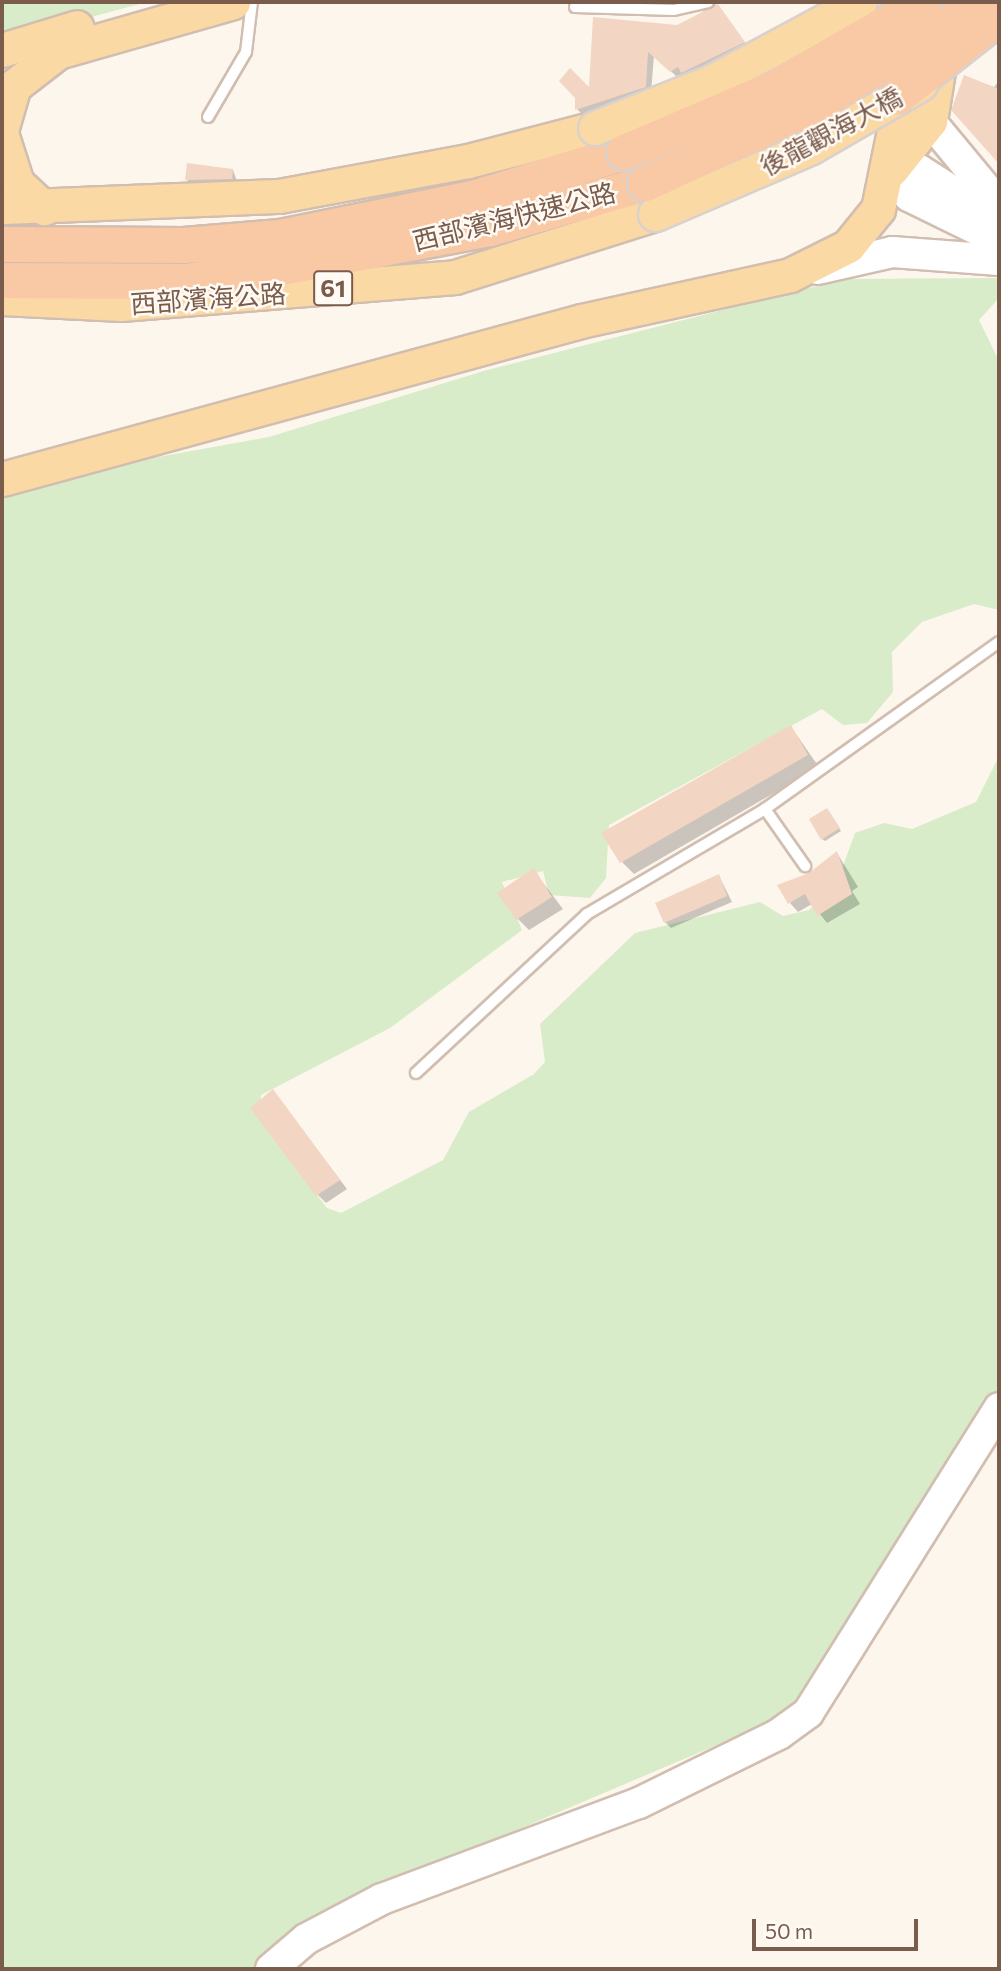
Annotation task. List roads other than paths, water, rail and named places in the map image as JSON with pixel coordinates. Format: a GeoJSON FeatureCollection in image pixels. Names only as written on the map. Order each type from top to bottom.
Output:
{"type":"FeatureCollection","features":[{"type":"Feature","properties":{"kind":"highway","name":"西部濱海快速公路"},"geometry":{"type":"LineString","coordinates":[[2,244],[183,244],[280,237],[476,197],[624,152],[772,89],[923,2]]}},
{"type":"Feature","properties":{"kind":"highway","name":"西部濱海快速公路"},"geometry":{"type":"LineString","coordinates":[[2,280],[186,281],[286,266],[650,198],[814,105],[983,2]]}},
{"type":"Feature","properties":{"kind":"highway"},"geometry":{"type":"LineString","coordinates":[[896,97],[999,16]]}},
{"type":"Feature","properties":{"kind":"main road"},"geometry":{"type":"LineString","coordinates":[[2,50],[160,2]]}},
{"type":"Feature","properties":{"kind":"main road"},"geometry":{"type":"LineString","coordinates":[[2,127],[14,86],[58,52],[233,2]]}},
{"type":"Feature","properties":{"kind":"main road"},"geometry":{"type":"LineString","coordinates":[[2,207],[44,208],[279,196],[468,162],[595,128],[713,81],[858,2],[870,8],[908,59]]}},
{"type":"Feature","properties":{"kind":"main road"},"geometry":{"type":"LineString","coordinates":[[790,275],[848,246],[878,209],[889,172],[908,59],[934,2]]}},
{"type":"Feature","properties":{"kind":"main road"},"geometry":{"type":"LineString","coordinates":[[934,2],[930,121],[964,170],[999,205]]}},
{"type":"Feature","properties":{"kind":"main road"},"geometry":{"type":"LineString","coordinates":[[889,172],[930,121],[943,38],[957,16],[995,2]]}},
{"type":"Feature","properties":{"kind":"main road","name":"後龍觀海大橋"},"geometry":{"type":"LineString","coordinates":[[650,198],[811,148],[999,36]]}},
{"type":"Feature","properties":{"kind":"main road"},"geometry":{"type":"LineString","coordinates":[[2,136],[17,183],[44,208]]}},
{"type":"Feature","properties":{"kind":"main road"},"geometry":{"type":"LineString","coordinates":[[889,172],[919,170],[999,221]]}},
{"type":"Feature","properties":{"kind":"main road"},"geometry":{"type":"LineString","coordinates":[[889,172],[909,196],[999,240]]}},
{"type":"Feature","properties":{"kind":"main road","name":"西部濱海公路"},"geometry":{"type":"LineString","coordinates":[[2,298],[121,304],[454,277],[650,198]]}},
{"type":"Feature","properties":{"kind":"main road"},"geometry":{"type":"LineString","coordinates":[[8,474],[580,321],[892,252],[999,260]]}},
{"type":"Feature","properties":{"kind":"main road"},"geometry":{"type":"LineString","coordinates":[[271,1969],[306,1939],[382,1899],[639,1803],[779,1734],[808,1713],[999,1408]]}},
{"type":"Feature","properties":{"kind":"lane"},"geometry":{"type":"LineString","coordinates":[[208,117],[246,52],[252,2]]}},
{"type":"Feature","properties":{"kind":"lane"},"geometry":{"type":"LineString","coordinates":[[575,7],[674,10],[708,2]]}},
{"type":"Feature","properties":{"kind":"lane"},"geometry":{"type":"LineString","coordinates":[[416,1073],[587,914],[765,809],[999,642]]}},
{"type":"Feature","properties":{"kind":"lane"},"geometry":{"type":"LineString","coordinates":[[765,809],[805,866]]}}]}
